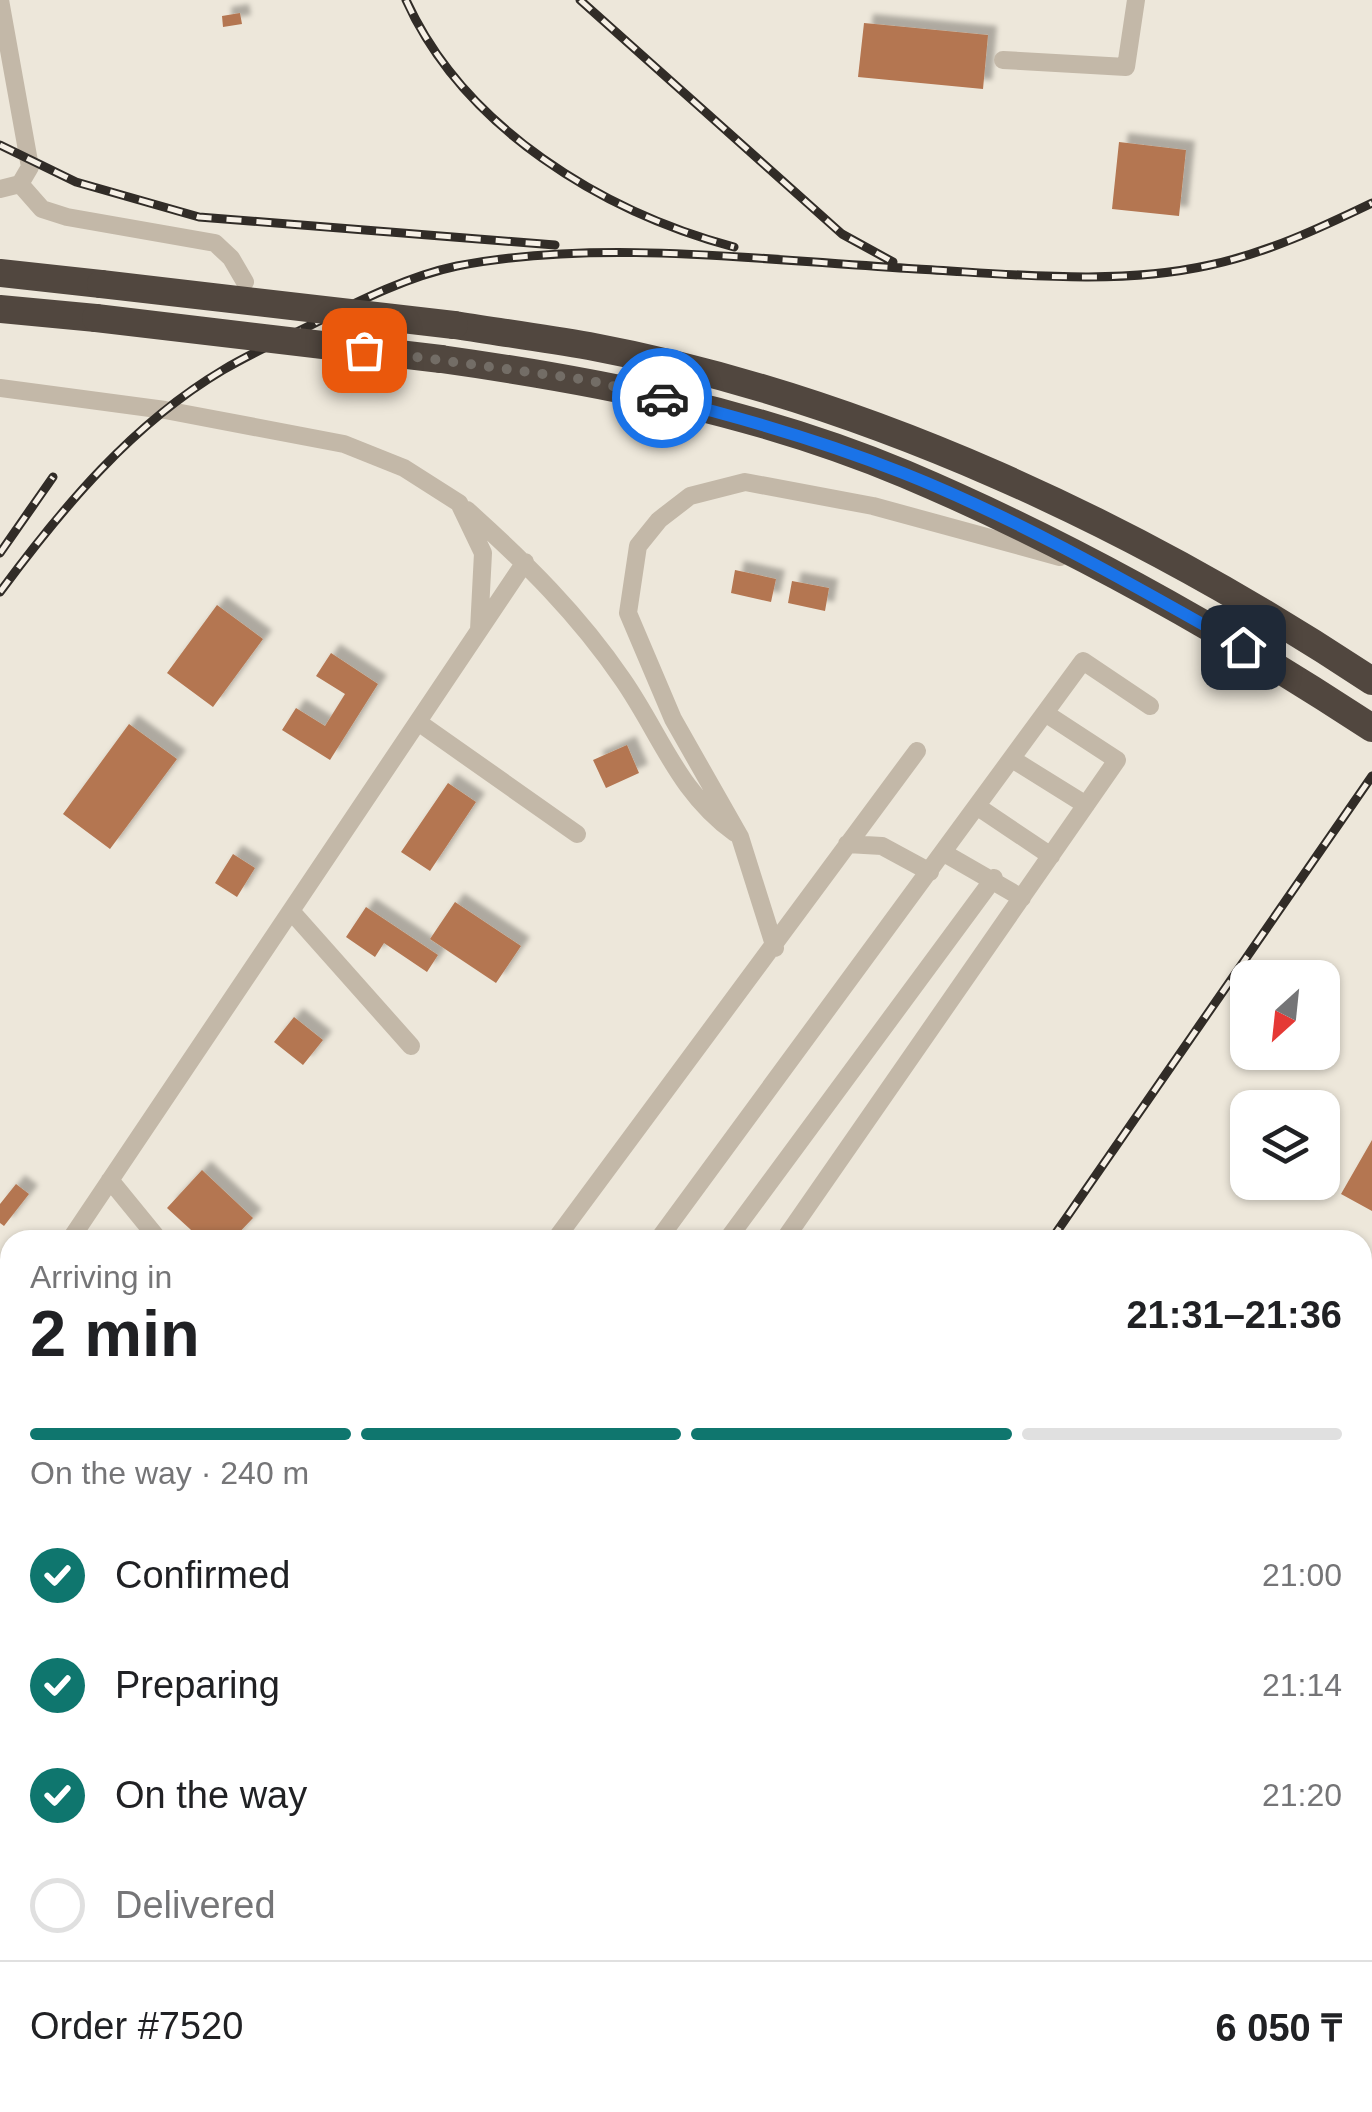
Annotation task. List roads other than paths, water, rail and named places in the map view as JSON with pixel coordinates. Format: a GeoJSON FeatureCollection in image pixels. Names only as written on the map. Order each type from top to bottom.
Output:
{"type":"FeatureCollection","features":[{"type":"Feature","properties":{"kind":"highway"},"geometry":{"type":"LineString","coordinates":[[0,273],[454,325],[591,346],[746,386],[918,442],[1122,532],[1294,629],[1372,681]]}},
{"type":"Feature","properties":{"kind":"highway"},"geometry":{"type":"LineString","coordinates":[[0,309],[441,359],[588,380],[734,416],[903,473],[1104,568],[1274,664],[1372,728]]}},
{"type":"Feature","properties":{"kind":"street"},"geometry":{"type":"LineString","coordinates":[[0,0],[30,168],[20,184],[0,190]]}},
{"type":"Feature","properties":{"kind":"street"},"geometry":{"type":"LineString","coordinates":[[1003,60],[1126,66],[1136,0]]}},
{"type":"Feature","properties":{"kind":"street"},"geometry":{"type":"LineString","coordinates":[[20,184],[42,209],[67,217],[215,242],[246,282]]}},
{"type":"Feature","properties":{"kind":"street"},"geometry":{"type":"LineString","coordinates":[[0,388],[165,410],[344,444],[404,468],[459,503],[568,604],[626,684],[668,763],[716,820],[740,837]]}},
{"type":"Feature","properties":{"kind":"street"},"geometry":{"type":"LineString","coordinates":[[774,948],[740,837],[673,719],[628,613],[638,546],[659,520],[690,496],[745,482],[873,506],[1104,568]]}},
{"type":"Feature","properties":{"kind":"street"},"geometry":{"type":"LineString","coordinates":[[459,503],[483,553],[478,636]]}},
{"type":"Feature","properties":{"kind":"street"},"geometry":{"type":"LineString","coordinates":[[77,1230],[526,562]]}},
{"type":"Feature","properties":{"kind":"street"},"geometry":{"type":"LineString","coordinates":[[665,1230],[1083,661],[1150,706]]}},
{"type":"Feature","properties":{"kind":"street"},"geometry":{"type":"LineString","coordinates":[[791,1230],[1116,760],[1045,713]]}},
{"type":"Feature","properties":{"kind":"street"},"geometry":{"type":"LineString","coordinates":[[418,722],[577,834]]}},
{"type":"Feature","properties":{"kind":"street"},"geometry":{"type":"LineString","coordinates":[[563,1230],[916,751]]}},
{"type":"Feature","properties":{"kind":"street"},"geometry":{"type":"LineString","coordinates":[[1012,759],[1086,805]]}},
{"type":"Feature","properties":{"kind":"street"},"geometry":{"type":"LineString","coordinates":[[978,806],[1051,856]]}},
{"type":"Feature","properties":{"kind":"street"},"geometry":{"type":"LineString","coordinates":[[847,844],[882,846],[930,872]]}},
{"type":"Feature","properties":{"kind":"street"},"geometry":{"type":"LineString","coordinates":[[944,853],[994,878],[1022,898]]}},
{"type":"Feature","properties":{"kind":"street"},"geometry":{"type":"LineString","coordinates":[[734,1230],[994,878]]}},
{"type":"Feature","properties":{"kind":"street"},"geometry":{"type":"LineString","coordinates":[[291,912],[411,1046]]}},
{"type":"Feature","properties":{"kind":"street"},"geometry":{"type":"LineString","coordinates":[[110,1180],[151,1230]]}},
{"type":"Feature","properties":{"kind":"railway"},"geometry":{"type":"LineString","coordinates":[[406,0],[431,46],[463,88],[543,158],[636,212],[734,247]]}},
{"type":"Feature","properties":{"kind":"railway"},"geometry":{"type":"LineString","coordinates":[[580,0],[842,234],[893,262]]}},
{"type":"Feature","properties":{"kind":"railway"},"geometry":{"type":"LineString","coordinates":[[0,145],[76,182],[199,217],[555,245]]}},
{"type":"Feature","properties":{"kind":"railway"},"geometry":{"type":"LineString","coordinates":[[0,592],[101,469],[190,392],[246,357],[351,305],[439,270],[512,258],[627,253],[1027,275],[1138,275],[1210,265],[1252,254],[1372,203]]}},
{"type":"Feature","properties":{"kind":"railway"},"geometry":{"type":"LineString","coordinates":[[0,553],[53,477]]}},
{"type":"Feature","properties":{"kind":"railway"},"geometry":{"type":"LineString","coordinates":[[1058,1230],[1372,776]]}}]}
